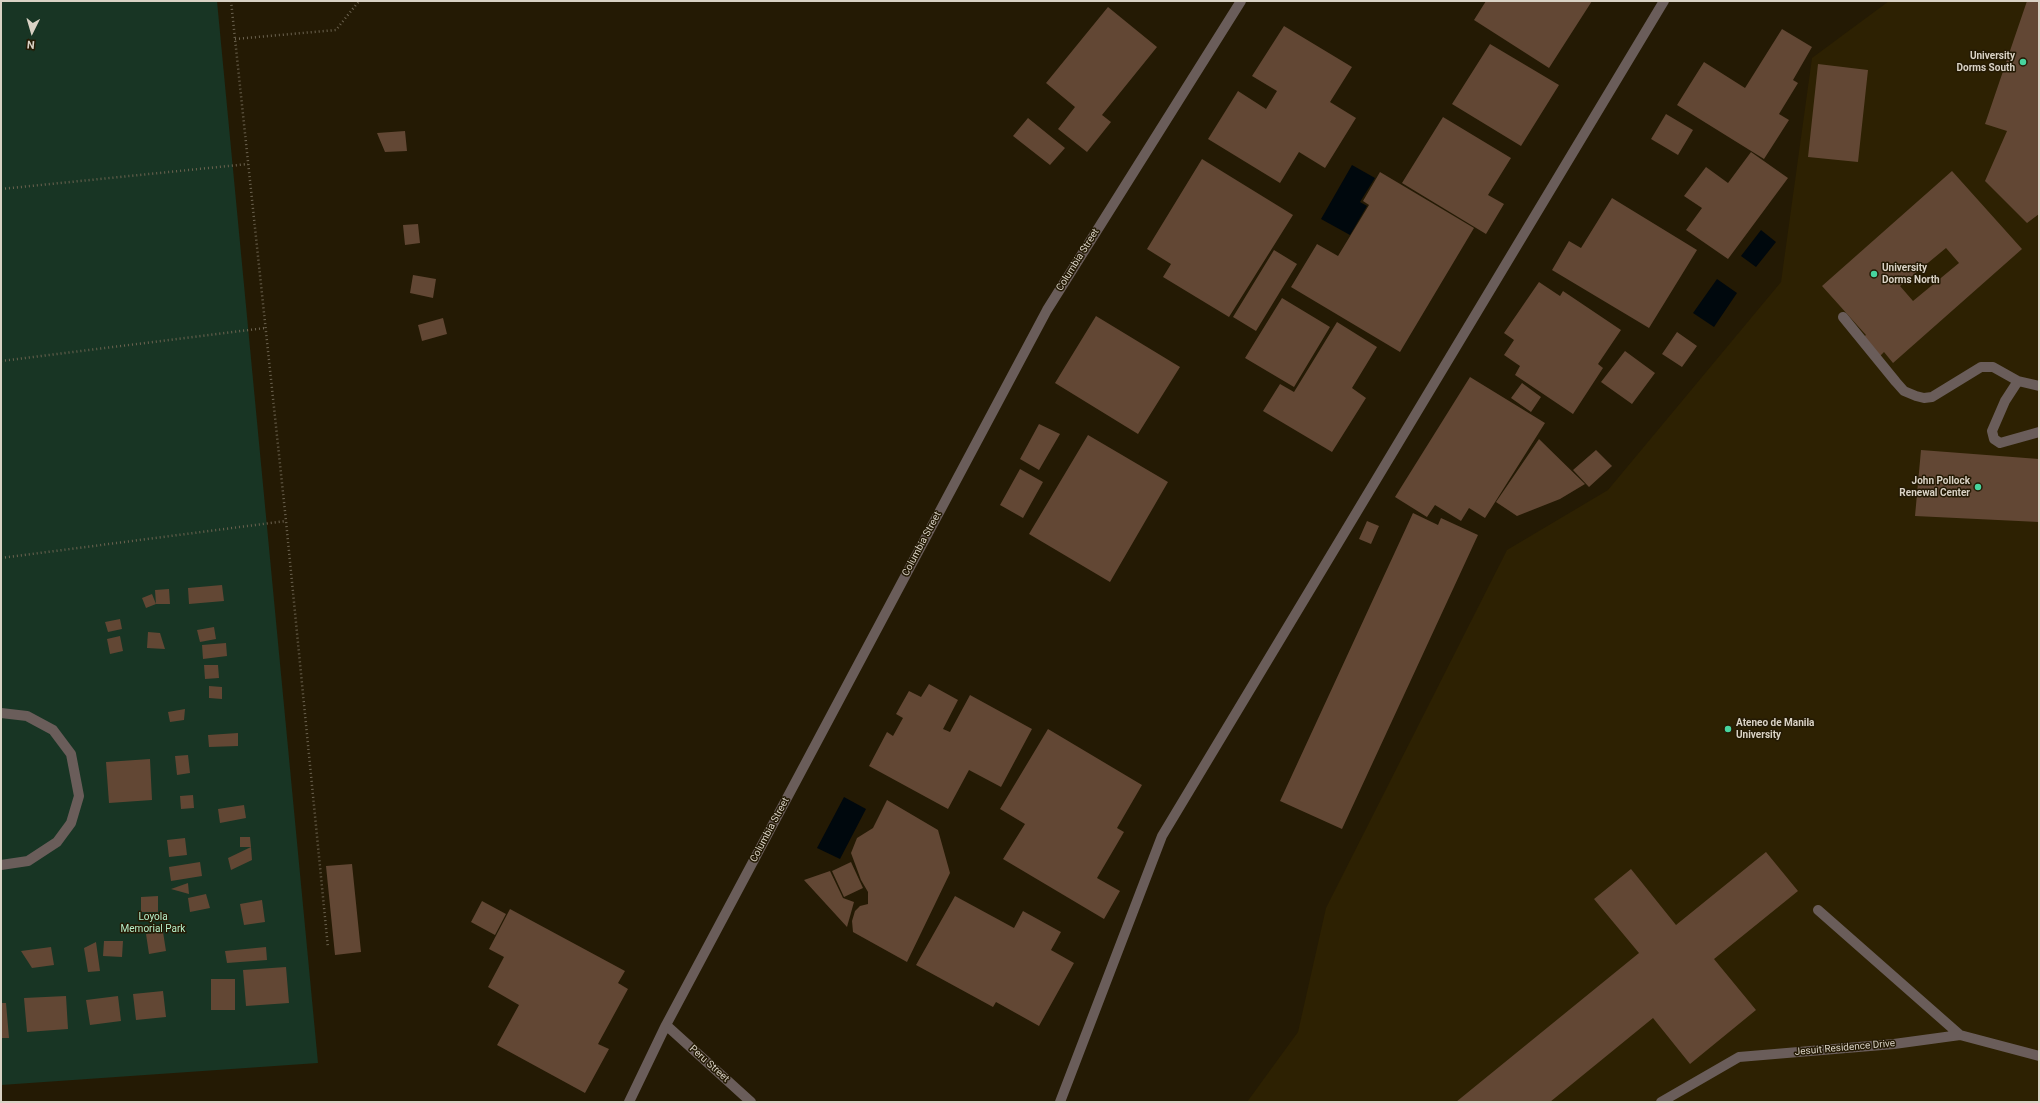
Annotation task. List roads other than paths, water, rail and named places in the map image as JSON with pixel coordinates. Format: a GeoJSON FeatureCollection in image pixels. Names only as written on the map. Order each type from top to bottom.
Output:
{"type":"FeatureCollection","features":[{"type":"Feature","properties":{"kind":"street","name":"Columbia Street"},"geometry":{"type":"LineString","coordinates":[[629,1102],[666,1025],[1047,310],[1241,1]]}},
{"type":"Feature","properties":{"kind":"street"},"geometry":{"type":"LineString","coordinates":[[1060,1102],[1162,836],[1664,1]]}},
{"type":"Feature","properties":{"kind":"street"},"geometry":{"type":"LineString","coordinates":[[1843,317],[1896,382],[1904,390],[1916,396],[1924,398],[1932,397],[1980,367],[1993,367],[2018,381],[2039,386]]}},
{"type":"Feature","properties":{"kind":"street"},"geometry":{"type":"LineString","coordinates":[[2018,381],[2005,401],[1992,431],[1994,439],[2000,443],[2039,432]]}},
{"type":"Feature","properties":{"kind":"street"},"geometry":{"type":"LineString","coordinates":[[1,713],[27,716],[53,730],[71,754],[79,796],[71,823],[57,842],[28,861],[1,865]]}},
{"type":"Feature","properties":{"kind":"street"},"geometry":{"type":"LineString","coordinates":[[1818,910],[1960,1035]]}},
{"type":"Feature","properties":{"kind":"street","name":"Peru Street"},"geometry":{"type":"LineString","coordinates":[[666,1025],[751,1102]]}},
{"type":"Feature","properties":{"kind":"street","name":"Jesuit Residence Drive"},"geometry":{"type":"LineString","coordinates":[[1660,1102],[1740,1057],[1894,1044],[1960,1035],[2039,1056]]}},
{"type":"Feature","properties":{"kind":"place","name":"University Dorms South"},"geometry":{"type":"Point","coordinates":[2023,62]}},
{"type":"Feature","properties":{"kind":"place","name":"University Dorms North"},"geometry":{"type":"Point","coordinates":[1874,274]}},
{"type":"Feature","properties":{"kind":"place","name":"John Pollock Renewal Center"},"geometry":{"type":"Point","coordinates":[1978,487]}},
{"type":"Feature","properties":{"kind":"place","name":"Ateneo de Manila University"},"geometry":{"type":"Point","coordinates":[1728,729]}},
{"type":"Feature","properties":{"kind":"park label","name":"Loyola Memorial Park"},"geometry":{"type":"Point","coordinates":[153,922]}}]}
